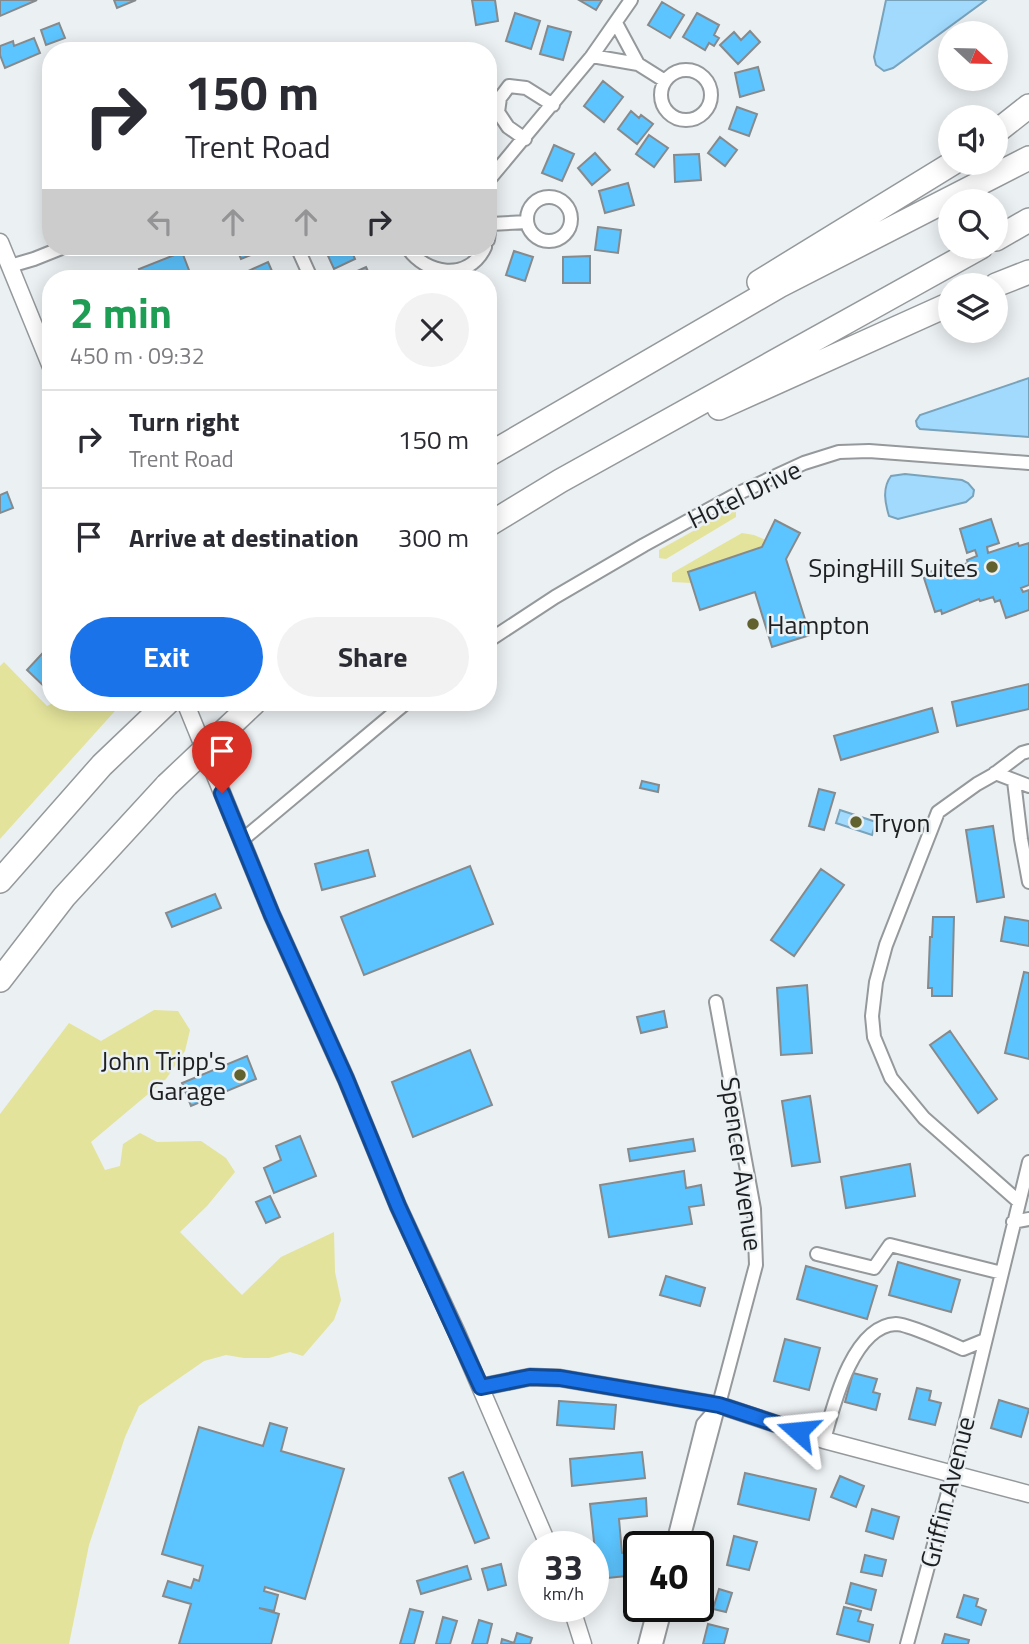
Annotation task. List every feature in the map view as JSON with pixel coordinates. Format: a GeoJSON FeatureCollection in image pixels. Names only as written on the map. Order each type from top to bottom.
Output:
{"type":"FeatureCollection","features":[{"type":"Feature","properties":{"kind":"highway"},"geometry":{"type":"LineString","coordinates":[[1008,123],[1029,106]]}},
{"type":"Feature","properties":{"kind":"highway"},"geometry":{"type":"LineString","coordinates":[[782,276],[1029,158]]}},
{"type":"Feature","properties":{"kind":"highway"},"geometry":{"type":"LineString","coordinates":[[497,450],[782,276],[938,173]]}},
{"type":"Feature","properties":{"kind":"highway"},"geometry":{"type":"LineString","coordinates":[[1008,232],[1029,220]]}},
{"type":"Feature","properties":{"kind":"highway"},"geometry":{"type":"LineString","coordinates":[[497,520],[560,481],[660,430],[760,369],[959,259]]}},
{"type":"Feature","properties":{"kind":"highway"},"geometry":{"type":"LineString","coordinates":[[1008,280],[1029,271]]}},
{"type":"Feature","properties":{"kind":"highway"},"geometry":{"type":"LineString","coordinates":[[660,430],[938,309]]}},
{"type":"Feature","properties":{"kind":"highway"},"geometry":{"type":"LineString","coordinates":[[0,881],[63,807],[158,711]]}},
{"type":"Feature","properties":{"kind":"highway"},"geometry":{"type":"LineString","coordinates":[[0,980],[64,897],[167,785],[245,711]]}},
{"type":"Feature","properties":{"kind":"street"},"geometry":{"type":"LineString","coordinates":[[497,170],[554,105],[631,0]]}},
{"type":"Feature","properties":{"kind":"street"},"geometry":{"type":"LineString","coordinates":[[616,23],[638,64]]}},
{"type":"Feature","properties":{"kind":"street"},"geometry":{"type":"LineString","coordinates":[[592,56],[638,64],[665,81]]}},
{"type":"Feature","properties":{"kind":"street"},"geometry":{"type":"LineString","coordinates":[[685,70],[701,75],[706,80],[711,96],[705,111],[690,120],[674,117],[667,112],[660,97],[665,81],[670,75],[685,70]]}},
{"type":"Feature","properties":{"kind":"street"},"geometry":{"type":"LineString","coordinates":[[524,139],[508,127],[498,112],[500,98],[509,86],[526,88],[554,105]]}},
{"type":"Feature","properties":{"kind":"street"},"geometry":{"type":"LineString","coordinates":[[497,220],[527,222]]}},
{"type":"Feature","properties":{"kind":"street"},"geometry":{"type":"LineString","coordinates":[[0,242],[42,345]]}},
{"type":"Feature","properties":{"kind":"street"},"geometry":{"type":"LineString","coordinates":[[10,266],[43,256]]}},
{"type":"Feature","properties":{"kind":"street"},"geometry":{"type":"LineString","coordinates":[[413,256],[429,268],[438,270]]}},
{"type":"Feature","properties":{"kind":"street"},"geometry":{"type":"LineString","coordinates":[[458,270],[472,263],[478,256]]}},
{"type":"Feature","properties":{"kind":"street","name":"Hotel Drive"},"geometry":{"type":"LineString","coordinates":[[497,635],[555,597],[644,545],[737,494],[816,459],[839,452],[869,451],[1029,463]]}},
{"type":"Feature","properties":{"kind":"street"},"geometry":{"type":"LineString","coordinates":[[189,711],[272,915],[542,1531]]}},
{"type":"Feature","properties":{"kind":"street"},"geometry":{"type":"LineString","coordinates":[[241,841],[396,711]]}},
{"type":"Feature","properties":{"kind":"street"},"geometry":{"type":"LineString","coordinates":[[1018,1201],[923,1118],[891,1078],[874,1037],[872,1016],[876,982],[886,945],[937,812],[1022,753],[1029,751]]}},
{"type":"Feature","properties":{"kind":"street"},"geometry":{"type":"LineString","coordinates":[[995,773],[1029,786]]}},
{"type":"Feature","properties":{"kind":"street"},"geometry":{"type":"LineString","coordinates":[[1014,781],[1029,882]]}},
{"type":"Feature","properties":{"kind":"street","name":"Spencer Avenue"},"geometry":{"type":"LineString","coordinates":[[685,1531],[756,1265],[754,1209],[716,1002]]}},
{"type":"Feature","properties":{"kind":"street","name":"Griffin Avenue"},"geometry":{"type":"LineString","coordinates":[[907,1644],[953,1474],[1029,1162]]}},
{"type":"Feature","properties":{"kind":"street"},"geometry":{"type":"LineString","coordinates":[[1013,1222],[1029,1219]]}},
{"type":"Feature","properties":{"kind":"street"},"geometry":{"type":"LineString","coordinates":[[817,1254],[874,1268],[890,1245],[1002,1273]]}},
{"type":"Feature","properties":{"kind":"street"},"geometry":{"type":"LineString","coordinates":[[824,1440],[838,1388],[858,1349],[878,1331],[896,1324],[963,1349],[985,1340]]}},
{"type":"Feature","properties":{"kind":"street"},"geometry":{"type":"LineString","coordinates":[[481,1387],[530,1377],[560,1378],[719,1405],[824,1440],[1029,1494]]}},
{"type":"Feature","properties":{"kind":"street","name":"Spencer Avenue"},"geometry":{"type":"LineString","coordinates":[[676,1531],[703,1424],[719,1405]]}},
{"type":"Feature","properties":{"kind":"street"},"geometry":{"type":"LineString","coordinates":[[576,1622],[583,1644]]}},
{"type":"Feature","properties":{"kind":"street"},"geometry":{"type":"LineString","coordinates":[[645,1644],[651,1622]]}},
{"type":"Feature","properties":{"kind":"street"},"geometry":{"type":"LineString","coordinates":[[656,1644],[662,1622]]}},
{"type":"Feature","properties":{"kind":"green space"},"geometry":{"type":"Polygon","coordinates":[[[731,510],[736,512],[736,517],[666,559],[659,558],[659,550],[731,510]]]}},
{"type":"Feature","properties":{"kind":"green space"},"geometry":{"type":"Polygon","coordinates":[[[742,533],[766,540],[762,547],[689,572],[692,583],[672,582],[672,573],[742,533]]]}},
{"type":"Feature","properties":{"kind":"green space"},"geometry":{"type":"Polygon","coordinates":[[[4,662],[42,701],[42,711],[115,711],[0,839],[0,666],[4,662]]]}},
{"type":"Feature","properties":{"kind":"green space"},"geometry":{"type":"Polygon","coordinates":[[[154,1010],[178,1011],[190,1030],[185,1051],[166,1079],[91,1142],[105,1170],[120,1166],[123,1144],[140,1133],[157,1142],[201,1141],[226,1158],[235,1172],[207,1206],[180,1232],[242,1295],[281,1257],[334,1232],[335,1272],[341,1300],[334,1320],[303,1356],[290,1352],[269,1358],[226,1355],[204,1361],[139,1406],[125,1437],[89,1545],[69,1644],[0,1644],[0,1114],[69,1023],[101,1041],[154,1010]]]}},
{"type":"Feature","properties":{"kind":"water"},"geometry":{"type":"Polygon","coordinates":[[[886,0],[986,0],[957,21],[938,21],[938,35],[893,68],[884,71],[876,65],[874,57],[886,0]]]}},
{"type":"Feature","properties":{"kind":"water"},"geometry":{"type":"Polygon","coordinates":[[[1029,378],[1029,437],[920,429],[917,426],[916,421],[920,415],[1029,378]]]}},
{"type":"Feature","properties":{"kind":"water"},"geometry":{"type":"Polygon","coordinates":[[[905,474],[962,480],[974,490],[973,496],[966,502],[898,519],[889,516],[885,491],[891,476],[905,474]]]}},
{"type":"Feature","properties":{"kind":"water","name":"Tryon"},"geometry":{"type":"Polygon","coordinates":[[[840,810],[876,822],[872,835],[836,823],[840,810]]]}},
{"type":"Feature","properties":{"kind":"building"},"geometry":{"type":"Polygon","coordinates":[[[0,0],[37,0],[0,16],[0,0]]]}},
{"type":"Feature","properties":{"kind":"building"},"geometry":{"type":"Polygon","coordinates":[[[114,0],[136,0],[117,8],[114,0]]]}},
{"type":"Feature","properties":{"kind":"building"},"geometry":{"type":"Polygon","coordinates":[[[472,0],[495,0],[498,21],[476,25],[472,0]]]}},
{"type":"Feature","properties":{"kind":"building"},"geometry":{"type":"Polygon","coordinates":[[[579,0],[602,0],[596,10],[579,0]]]}},
{"type":"Feature","properties":{"kind":"building"},"geometry":{"type":"Polygon","coordinates":[[[662,2],[684,15],[670,38],[648,25],[662,2]]]}},
{"type":"Feature","properties":{"kind":"building"},"geometry":{"type":"Polygon","coordinates":[[[515,13],[540,21],[531,49],[506,41],[515,13]]]}},
{"type":"Feature","properties":{"kind":"building"},"geometry":{"type":"Polygon","coordinates":[[[697,13],[719,25],[714,35],[719,38],[714,46],[709,43],[705,50],[683,37],[697,13]]]}},
{"type":"Feature","properties":{"kind":"building"},"geometry":{"type":"Polygon","coordinates":[[[59,23],[65,38],[45,42],[41,30],[59,23]]]}},
{"type":"Feature","properties":{"kind":"building"},"geometry":{"type":"Polygon","coordinates":[[[548,26],[571,32],[563,60],[540,54],[548,26]]]}},
{"type":"Feature","properties":{"kind":"building"},"geometry":{"type":"Polygon","coordinates":[[[750,31],[760,42],[738,64],[720,45],[734,32],[741,40],[750,31]]]}},
{"type":"Feature","properties":{"kind":"building"},"geometry":{"type":"Polygon","coordinates":[[[34,38],[40,53],[5,68],[0,46],[13,41],[14,46],[34,38]]]}},
{"type":"Feature","properties":{"kind":"building"},"geometry":{"type":"Polygon","coordinates":[[[758,67],[764,90],[740,97],[735,73],[758,67]]]}},
{"type":"Feature","properties":{"kind":"building"},"geometry":{"type":"Polygon","coordinates":[[[603,81],[623,97],[604,122],[584,106],[603,81]]]}},
{"type":"Feature","properties":{"kind":"building"},"geometry":{"type":"Polygon","coordinates":[[[737,107],[757,114],[749,136],[729,129],[737,107]]]}},
{"type":"Feature","properties":{"kind":"building"},"geometry":{"type":"Polygon","coordinates":[[[631,111],[653,124],[637,144],[618,129],[631,111]]]}},
{"type":"Feature","properties":{"kind":"building"},"geometry":{"type":"Polygon","coordinates":[[[649,135],[668,148],[654,167],[636,154],[649,135]]]}},
{"type":"Feature","properties":{"kind":"building"},"geometry":{"type":"Polygon","coordinates":[[[720,137],[737,150],[725,166],[708,153],[720,137]]]}},
{"type":"Feature","properties":{"kind":"building"},"geometry":{"type":"Polygon","coordinates":[[[554,145],[574,154],[562,181],[542,173],[554,145]]]}},
{"type":"Feature","properties":{"kind":"building"},"geometry":{"type":"Polygon","coordinates":[[[595,153],[610,170],[592,185],[578,168],[595,153]]]}},
{"type":"Feature","properties":{"kind":"building"},"geometry":{"type":"Polygon","coordinates":[[[699,154],[701,180],[675,182],[674,155],[699,154]]]}},
{"type":"Feature","properties":{"kind":"building"},"geometry":{"type":"Polygon","coordinates":[[[628,183],[634,205],[605,213],[599,191],[628,183]]]}},
{"type":"Feature","properties":{"kind":"building"},"geometry":{"type":"Polygon","coordinates":[[[598,227],[621,230],[618,253],[595,250],[598,227]]]}},
{"type":"Feature","properties":{"kind":"building"},"geometry":{"type":"Polygon","coordinates":[[[514,251],[533,257],[525,281],[506,275],[514,251]]]}},
{"type":"Feature","properties":{"kind":"building"},"geometry":{"type":"Polygon","coordinates":[[[172,256],[184,256],[189,270],[139,270],[172,256]]]}},
{"type":"Feature","properties":{"kind":"building"},"geometry":{"type":"Polygon","coordinates":[[[328,256],[354,256],[355,259],[334,269],[328,256]]]}},
{"type":"Feature","properties":{"kind":"building"},"geometry":{"type":"Polygon","coordinates":[[[590,256],[590,283],[563,283],[563,257],[590,256]]]}},
{"type":"Feature","properties":{"kind":"building"},"geometry":{"type":"Polygon","coordinates":[[[268,262],[272,270],[250,270],[268,262]]]}},
{"type":"Feature","properties":{"kind":"building"},"geometry":{"type":"Polygon","coordinates":[[[7,492],[13,508],[0,513],[0,495],[7,492]]]}},
{"type":"Feature","properties":{"kind":"building","name":"SpingHill Suites"},"geometry":{"type":"Polygon","coordinates":[[[991,519],[999,543],[987,547],[988,553],[1018,543],[1019,546],[1029,543],[1029,585],[1021,588],[1023,592],[1029,590],[1029,610],[1006,618],[1000,600],[995,602],[993,597],[980,601],[979,599],[942,614],[941,610],[935,612],[924,578],[930,575],[929,572],[968,563],[967,560],[977,556],[975,550],[967,553],[960,529],[991,519]]]}},
{"type":"Feature","properties":{"kind":"building"},"geometry":{"type":"Polygon","coordinates":[[[775,520],[800,533],[786,559],[810,635],[772,647],[755,592],[700,610],[688,572],[762,547],[775,520]]]}},
{"type":"Feature","properties":{"kind":"building"},"geometry":{"type":"Polygon","coordinates":[[[42,654],[42,684],[27,670],[42,654]]]}},
{"type":"Feature","properties":{"kind":"building"},"geometry":{"type":"Polygon","coordinates":[[[1029,684],[1029,709],[957,726],[952,702],[1029,684]]]}},
{"type":"Feature","properties":{"kind":"building"},"geometry":{"type":"Polygon","coordinates":[[[932,708],[938,732],[841,760],[834,736],[932,708]]]}},
{"type":"Feature","properties":{"kind":"building"},"geometry":{"type":"Polygon","coordinates":[[[642,781],[659,785],[658,792],[640,788],[642,781]]]}},
{"type":"Feature","properties":{"kind":"building"},"geometry":{"type":"Polygon","coordinates":[[[819,789],[835,793],[824,830],[809,826],[819,789]]]}},
{"type":"Feature","properties":{"kind":"building"},"geometry":{"type":"Polygon","coordinates":[[[993,826],[1004,897],[977,902],[966,830],[993,826]]]}},
{"type":"Feature","properties":{"kind":"building"},"geometry":{"type":"Polygon","coordinates":[[[368,850],[375,876],[322,890],[315,864],[368,850]]]}},
{"type":"Feature","properties":{"kind":"building"},"geometry":{"type":"Polygon","coordinates":[[[470,866],[493,924],[364,975],[341,917],[470,866]]]}},
{"type":"Feature","properties":{"kind":"building"},"geometry":{"type":"Polygon","coordinates":[[[821,869],[844,885],[794,956],[771,940],[821,869]]]}},
{"type":"Feature","properties":{"kind":"building"},"geometry":{"type":"Polygon","coordinates":[[[215,894],[221,908],[172,927],[166,913],[215,894]]]}},
{"type":"Feature","properties":{"kind":"building"},"geometry":{"type":"Polygon","coordinates":[[[933,917],[954,917],[952,996],[932,996],[932,988],[928,988],[933,917]]]}},
{"type":"Feature","properties":{"kind":"building"},"geometry":{"type":"Polygon","coordinates":[[[1005,917],[1029,921],[1029,946],[1001,941],[1005,917]]]}},
{"type":"Feature","properties":{"kind":"building"},"geometry":{"type":"Polygon","coordinates":[[[1024,972],[1029,973],[1029,1059],[1005,1053],[1024,972]]]}},
{"type":"Feature","properties":{"kind":"building"},"geometry":{"type":"Polygon","coordinates":[[[807,985],[812,1053],[781,1055],[777,988],[807,985]]]}},
{"type":"Feature","properties":{"kind":"building"},"geometry":{"type":"Polygon","coordinates":[[[664,1011],[667,1027],[641,1033],[637,1017],[664,1011]]]}},
{"type":"Feature","properties":{"kind":"building"},"geometry":{"type":"Polygon","coordinates":[[[950,1031],[997,1099],[978,1113],[930,1045],[950,1031]]]}},
{"type":"Feature","properties":{"kind":"building"},"geometry":{"type":"Polygon","coordinates":[[[470,1050],[492,1105],[413,1137],[392,1082],[470,1050]]]}},
{"type":"Feature","properties":{"kind":"building"},"geometry":{"type":"Polygon","coordinates":[[[247,1056],[256,1079],[191,1106],[182,1083],[247,1056]]]}},
{"type":"Feature","properties":{"kind":"building"},"geometry":{"type":"Polygon","coordinates":[[[810,1096],[820,1162],[792,1166],[782,1101],[810,1096]]]}},
{"type":"Feature","properties":{"kind":"building"},"geometry":{"type":"Polygon","coordinates":[[[300,1136],[316,1176],[274,1193],[264,1168],[281,1160],[276,1146],[300,1136]]]}},
{"type":"Feature","properties":{"kind":"building"},"geometry":{"type":"Polygon","coordinates":[[[693,1139],[695,1151],[630,1161],[628,1149],[693,1139]]]}},
{"type":"Feature","properties":{"kind":"building"},"geometry":{"type":"Polygon","coordinates":[[[910,1164],[915,1196],[846,1208],[841,1177],[910,1164]]]}},
{"type":"Feature","properties":{"kind":"building"},"geometry":{"type":"Polygon","coordinates":[[[684,1171],[686,1188],[701,1185],[704,1205],[689,1207],[692,1224],[609,1237],[600,1185],[684,1171]]]}},
{"type":"Feature","properties":{"kind":"building"},"geometry":{"type":"Polygon","coordinates":[[[270,1196],[280,1217],[266,1223],[256,1202],[270,1196]]]}},
{"type":"Feature","properties":{"kind":"building"},"geometry":{"type":"Polygon","coordinates":[[[898,1262],[960,1280],[951,1312],[889,1295],[898,1262]]]}},
{"type":"Feature","properties":{"kind":"building"},"geometry":{"type":"Polygon","coordinates":[[[806,1266],[877,1286],[867,1319],[797,1299],[806,1266]]]}},
{"type":"Feature","properties":{"kind":"building"},"geometry":{"type":"Polygon","coordinates":[[[666,1276],[705,1288],[700,1306],[660,1295],[666,1276]]]}},
{"type":"Feature","properties":{"kind":"building"},"geometry":{"type":"Polygon","coordinates":[[[785,1339],[820,1348],[809,1390],[774,1381],[785,1339]]]}},
{"type":"Feature","properties":{"kind":"building"},"geometry":{"type":"Polygon","coordinates":[[[853,1373],[877,1379],[873,1392],[880,1394],[876,1410],[845,1402],[853,1373]]]}},
{"type":"Feature","properties":{"kind":"building"},"geometry":{"type":"Polygon","coordinates":[[[917,1388],[931,1391],[929,1400],[941,1403],[935,1425],[909,1419],[917,1388]]]}},
{"type":"Feature","properties":{"kind":"building"},"geometry":{"type":"Polygon","coordinates":[[[999,1400],[1029,1409],[1021,1437],[991,1428],[999,1400]]]}},
{"type":"Feature","properties":{"kind":"building"},"geometry":{"type":"Polygon","coordinates":[[[559,1401],[616,1405],[614,1429],[557,1425],[559,1401]]]}},
{"type":"Feature","properties":{"kind":"building"},"geometry":{"type":"Polygon","coordinates":[[[270,1423],[287,1428],[281,1451],[344,1469],[305,1599],[265,1587],[264,1591],[278,1595],[274,1611],[259,1608],[279,1614],[271,1644],[179,1644],[191,1604],[163,1596],[168,1581],[191,1588],[194,1579],[199,1581],[203,1566],[162,1554],[199,1427],[263,1446],[270,1423]]]}},
{"type":"Feature","properties":{"kind":"building"},"geometry":{"type":"Polygon","coordinates":[[[642,1452],[645,1478],[572,1486],[570,1459],[642,1452]]]}},
{"type":"Feature","properties":{"kind":"building"},"geometry":{"type":"Polygon","coordinates":[[[463,1472],[489,1538],[475,1543],[449,1478],[463,1472]]]}},
{"type":"Feature","properties":{"kind":"building"},"geometry":{"type":"Polygon","coordinates":[[[745,1473],[816,1489],[809,1520],[738,1504],[745,1473]]]}},
{"type":"Feature","properties":{"kind":"building"},"geometry":{"type":"Polygon","coordinates":[[[840,1476],[864,1486],[856,1507],[831,1497],[840,1476]]]}},
{"type":"Feature","properties":{"kind":"building"},"geometry":{"type":"Polygon","coordinates":[[[646,1498],[647,1516],[619,1519],[623,1576],[609,1578],[609,1531],[593,1531],[590,1504],[646,1498]]]}},
{"type":"Feature","properties":{"kind":"building"},"geometry":{"type":"Polygon","coordinates":[[[872,1509],[899,1517],[893,1539],[866,1531],[872,1509]]]}},
{"type":"Feature","properties":{"kind":"building"},"geometry":{"type":"Polygon","coordinates":[[[734,1536],[757,1542],[749,1570],[727,1565],[734,1536]]]}},
{"type":"Feature","properties":{"kind":"building"},"geometry":{"type":"Polygon","coordinates":[[[865,1555],[886,1560],[882,1576],[861,1572],[865,1555]]]}},
{"type":"Feature","properties":{"kind":"building"},"geometry":{"type":"Polygon","coordinates":[[[501,1564],[506,1585],[488,1590],[482,1569],[501,1564]]]}},
{"type":"Feature","properties":{"kind":"building"},"geometry":{"type":"Polygon","coordinates":[[[467,1566],[471,1579],[421,1594],[417,1581],[467,1566]]]}},
{"type":"Feature","properties":{"kind":"building"},"geometry":{"type":"Polygon","coordinates":[[[851,1583],[876,1590],[871,1610],[846,1603],[851,1583]]]}},
{"type":"Feature","properties":{"kind":"building"},"geometry":{"type":"Polygon","coordinates":[[[719,1589],[732,1593],[726,1612],[714,1609],[719,1589]]]}},
{"type":"Feature","properties":{"kind":"building"},"geometry":{"type":"Polygon","coordinates":[[[964,1595],[978,1599],[976,1606],[986,1610],[981,1625],[957,1617],[964,1595]]]}},
{"type":"Feature","properties":{"kind":"building"},"geometry":{"type":"Polygon","coordinates":[[[844,1607],[861,1611],[858,1621],[873,1625],[869,1642],[837,1634],[844,1607]]]}},
{"type":"Feature","properties":{"kind":"building"},"geometry":{"type":"Polygon","coordinates":[[[410,1609],[423,1612],[414,1644],[400,1644],[410,1609]]]}},
{"type":"Feature","properties":{"kind":"building"},"geometry":{"type":"Polygon","coordinates":[[[443,1617],[457,1621],[450,1644],[436,1644],[443,1617]]]}},
{"type":"Feature","properties":{"kind":"building"},"geometry":{"type":"Polygon","coordinates":[[[479,1620],[492,1624],[487,1644],[472,1644],[479,1620]]]}},
{"type":"Feature","properties":{"kind":"building"},"geometry":{"type":"Polygon","coordinates":[[[708,1624],[728,1629],[724,1644],[703,1644],[708,1624]]]}},
{"type":"Feature","properties":{"kind":"building"},"geometry":{"type":"Polygon","coordinates":[[[517,1633],[532,1638],[530,1644],[501,1644],[502,1639],[514,1643],[517,1633]]]}},
{"type":"Feature","properties":{"kind":"building"},"geometry":{"type":"Polygon","coordinates":[[[945,1634],[969,1640],[968,1644],[942,1644],[945,1634]]]}},
{"type":"Feature","properties":{"kind":"place","name":"SpingHill Suites"},"geometry":{"type":"Point","coordinates":[992,567]}},
{"type":"Feature","properties":{"kind":"place","name":"Hampton"},"geometry":{"type":"Point","coordinates":[753,624]}},
{"type":"Feature","properties":{"kind":"place","name":"Tryon"},"geometry":{"type":"Point","coordinates":[856,822]}},
{"type":"Feature","properties":{"kind":"place","name":"John Tripp's Garage"},"geometry":{"type":"Point","coordinates":[240,1075]}},
{"type":"Feature","properties":{"kind":"route"},"geometry":{"type":"LineString","coordinates":[[222,793],[398,1206],[481,1387],[530,1377],[560,1378],[719,1405],[798,1431]]}}]}
